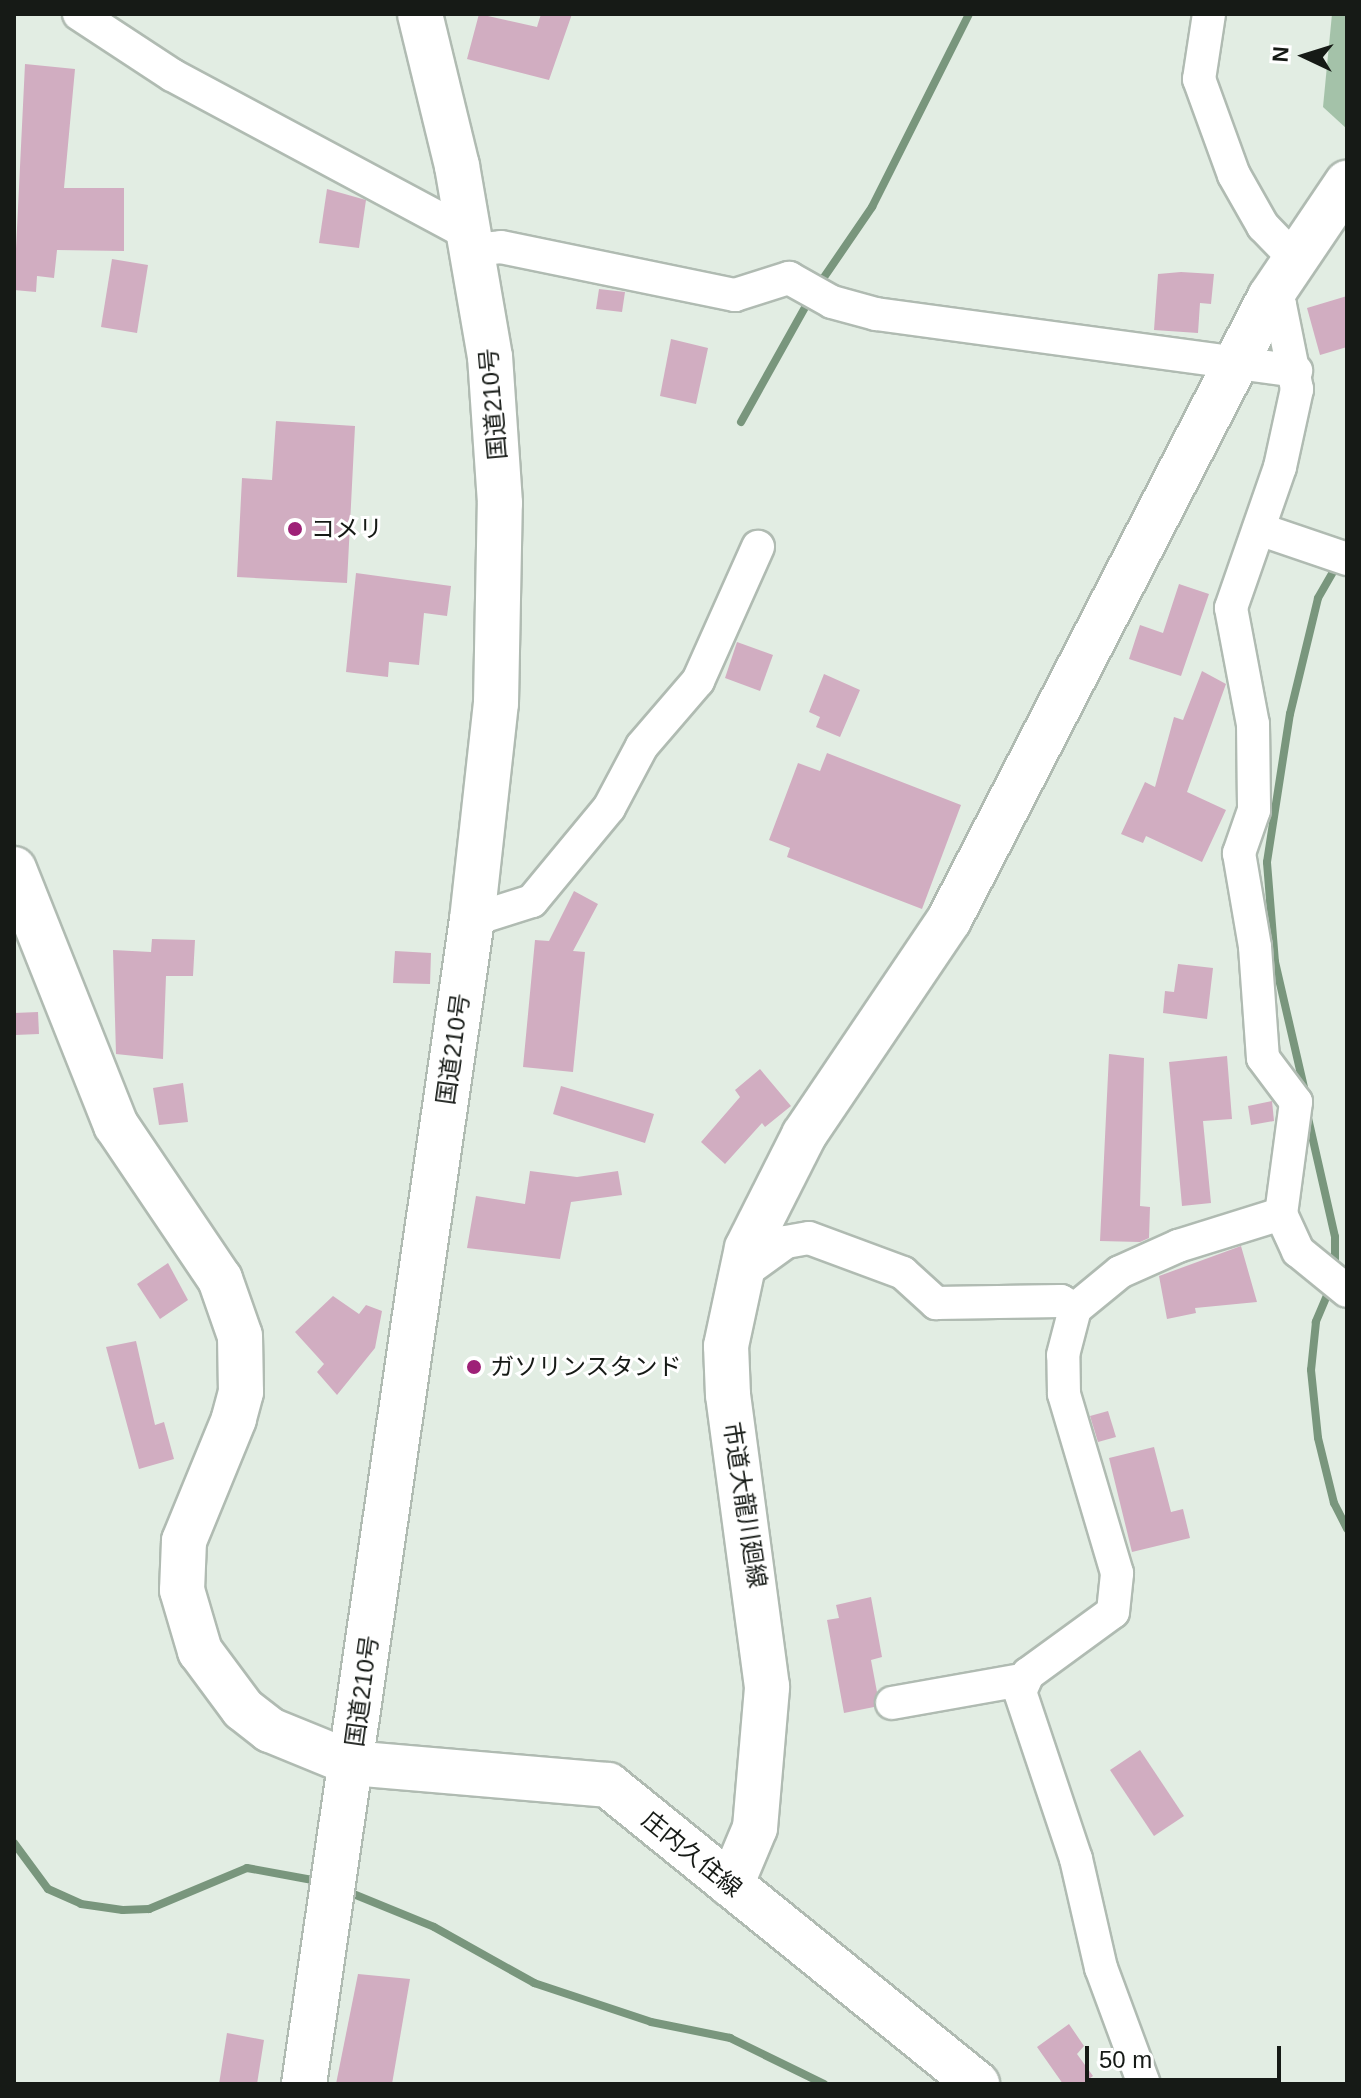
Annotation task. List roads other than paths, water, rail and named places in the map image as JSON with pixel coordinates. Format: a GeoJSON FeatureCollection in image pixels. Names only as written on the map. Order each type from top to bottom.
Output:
{"type":"FeatureCollection","features":[{"type":"Feature","properties":{"kind":"main road","name":"国道210号"},"geometry":{"type":"LineString","coordinates":[[304,2084],[472,920],[496,703],[500,552],[493,398],[472,242],[420,14]]}},
{"type":"Feature","properties":{"kind":"main road","name":"市道大龍川廻線"},"geometry":{"type":"LineString","coordinates":[[731,1885],[755,1828],[767,1687],[728,1395],[726,1346],[739,1276],[771,1193],[804,1135],[949,920],[1232,366],[1303,242],[1347,183]]}},
{"type":"Feature","properties":{"kind":"main road","name":"庄内久住線"},"geometry":{"type":"LineString","coordinates":[[14,869],[116,1125],[220,1279],[240,1336],[241,1392],[184,1541],[182,1590],[189,1621],[212,1669],[243,1709],[307,1749],[351,1763],[608,1785],[977,2084]]}},
{"type":"Feature","properties":{"kind":"street"},"geometry":{"type":"LineString","coordinates":[[79,14],[172,75],[472,242],[735,295],[789,278],[832,302],[876,314],[1198,356],[1232,366],[1296,371]]}},
{"type":"Feature","properties":{"kind":"street"},"geometry":{"type":"LineString","coordinates":[[1209,14],[1199,79],[1234,175],[1263,226],[1303,242]]}},
{"type":"Feature","properties":{"kind":"street"},"geometry":{"type":"LineString","coordinates":[[1270,297],[1280,305],[1296,371],[1295,409],[1259,529],[1231,608],[1253,724],[1254,810],[1239,853],[1255,947],[1263,1058],[1296,1102],[1281,1214],[1298,1251],[1347,1291]]}},
{"type":"Feature","properties":{"kind":"street"},"geometry":{"type":"LineString","coordinates":[[1259,529],[1347,559]]}},
{"type":"Feature","properties":{"kind":"street"},"geometry":{"type":"LineString","coordinates":[[472,920],[532,901],[601,819],[668,708],[698,681],[758,547]]}},
{"type":"Feature","properties":{"kind":"street"},"geometry":{"type":"LineString","coordinates":[[892,1703],[1021,1680],[1113,1612],[1114,1563],[1064,1394],[1063,1355],[1075,1309],[1120,1272],[1178,1246],[1281,1214]]}},
{"type":"Feature","properties":{"kind":"street"},"geometry":{"type":"LineString","coordinates":[[739,1276],[786,1242],[809,1238],[903,1273],[936,1303],[1061,1301],[1075,1309]]}},
{"type":"Feature","properties":{"kind":"street"},"geometry":{"type":"LineString","coordinates":[[1021,1680],[1076,1859],[1101,1968],[1134,2081]]}},
{"type":"Feature","properties":{"kind":"waterway"},"geometry":{"type":"LineString","coordinates":[[818,286],[872,207],[969,14]]}},
{"type":"Feature","properties":{"kind":"waterway"},"geometry":{"type":"LineString","coordinates":[[741,422],[811,297]]}},
{"type":"Feature","properties":{"kind":"waterway"},"geometry":{"type":"LineString","coordinates":[[1306,1096],[1275,962],[1267,862],[1290,714],[1318,598],[1337,565]]}},
{"type":"Feature","properties":{"kind":"waterway"},"geometry":{"type":"LineString","coordinates":[[1308,1118],[1335,1237],[1335,1269]]}},
{"type":"Feature","properties":{"kind":"waterway"},"geometry":{"type":"LineString","coordinates":[[1331,1286],[1316,1322],[1311,1370],[1318,1438],[1334,1503],[1347,1529]]}},
{"type":"Feature","properties":{"kind":"waterway"},"geometry":{"type":"LineString","coordinates":[[14,1843],[48,1889],[81,1904],[123,1910],[149,1909],[247,1868],[318,1881]]}},
{"type":"Feature","properties":{"kind":"waterway"},"geometry":{"type":"LineString","coordinates":[[346,1891],[434,1927],[534,1983],[651,2022],[730,2038],[824,2084]]}},
{"type":"Feature","properties":{"kind":"place","name":"コメリ"},"geometry":{"type":"Point","coordinates":[295,529]}},
{"type":"Feature","properties":{"kind":"place","name":"ガソリンスタンド"},"geometry":{"type":"Point","coordinates":[474,1367]}}]}
